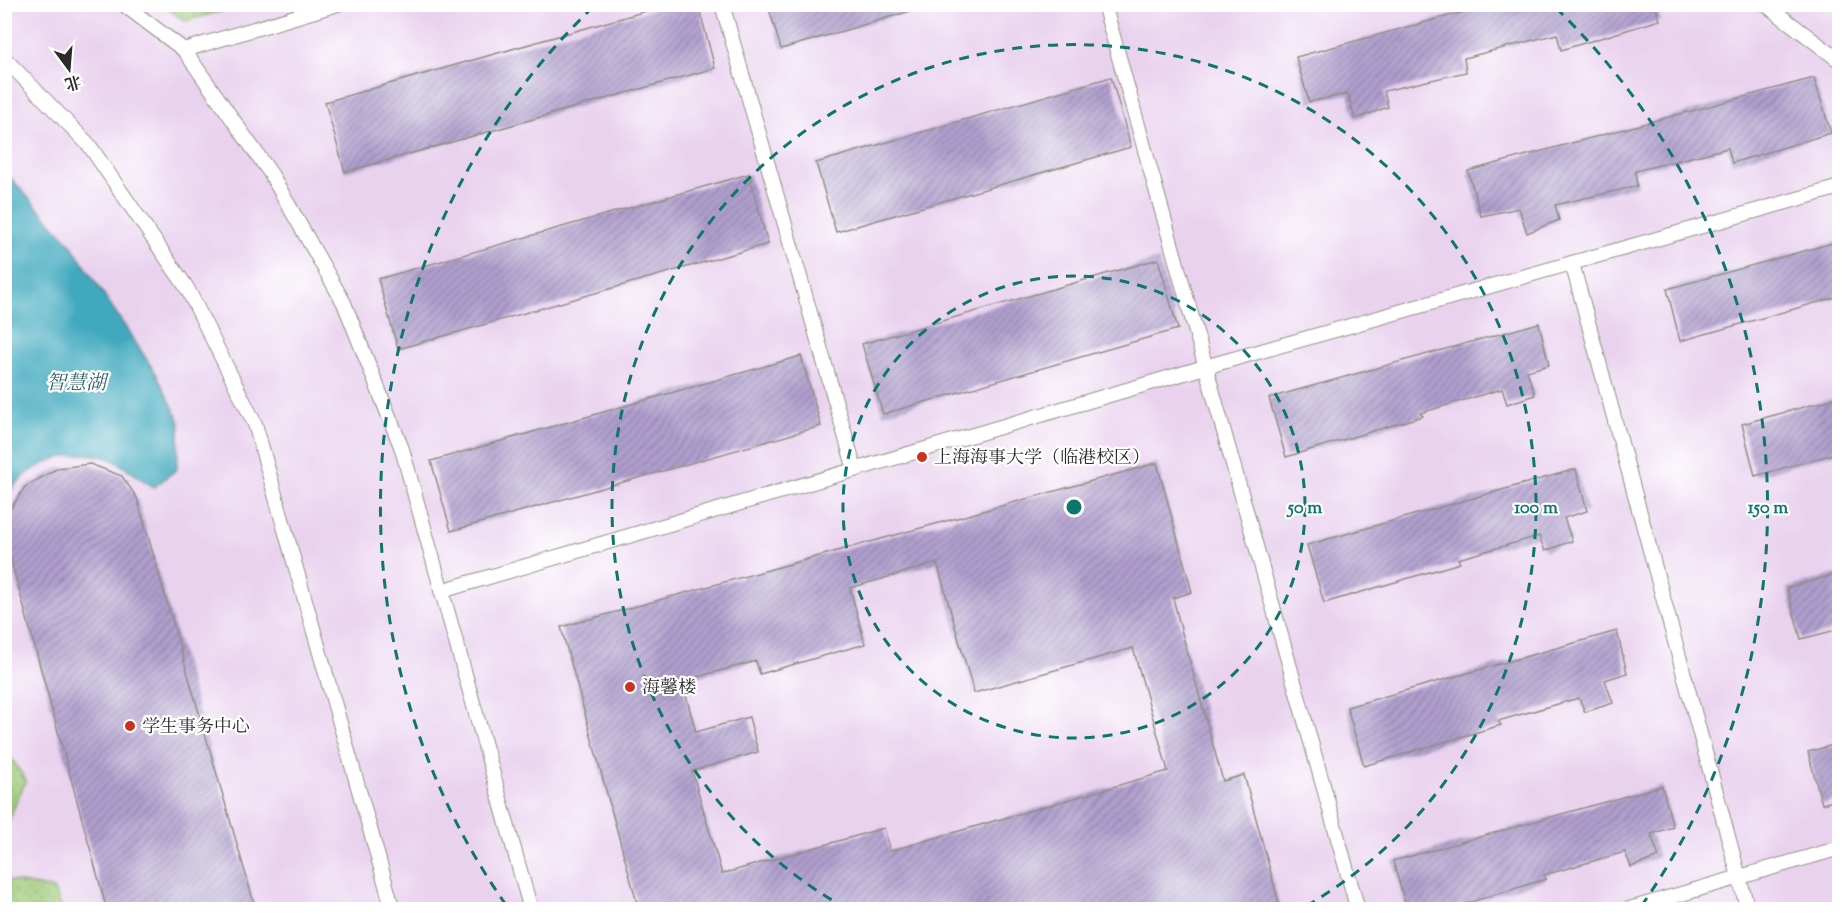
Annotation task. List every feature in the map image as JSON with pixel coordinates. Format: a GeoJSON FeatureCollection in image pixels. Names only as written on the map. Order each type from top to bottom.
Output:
{"type":"FeatureCollection","features":[{"type":"Feature","properties":{"kind":"lane"},"geometry":{"type":"LineString","coordinates":[[123,4],[184,50],[271,174],[344,303],[402,448],[531,909]]}},
{"type":"Feature","properties":{"kind":"lane"},"geometry":{"type":"LineString","coordinates":[[184,50],[338,4]]}},
{"type":"Feature","properties":{"kind":"lane"},"geometry":{"type":"LineString","coordinates":[[722,4],[855,470]]}},
{"type":"Feature","properties":{"kind":"lane"},"geometry":{"type":"LineString","coordinates":[[1104,4],[1358,909]]}},
{"type":"Feature","properties":{"kind":"lane"},"geometry":{"type":"LineString","coordinates":[[1765,4],[1839,61]]}},
{"type":"Feature","properties":{"kind":"lane"},"geometry":{"type":"LineString","coordinates":[[4,58],[89,145],[187,288],[255,424],[393,909]]}},
{"type":"Feature","properties":{"kind":"lane"},"geometry":{"type":"LineString","coordinates":[[441,591],[1205,367],[1839,187]]}},
{"type":"Feature","properties":{"kind":"lane"},"geometry":{"type":"LineString","coordinates":[[1572,263],[1748,909]]}},
{"type":"Feature","properties":{"kind":"lane"},"geometry":{"type":"LineString","coordinates":[[1626,909],[1839,848]]}},
{"type":"Feature","properties":{"kind":"shaded area","name":"上海海事大学（临港校区）"},"geometry":{"type":"Polygon","coordinates":[[[5,5],[1839,5],[1839,909],[5,909],[5,5]]]}},
{"type":"Feature","properties":{"kind":"green space"},"geometry":{"type":"Polygon","coordinates":[[[163,4],[245,5],[185,21],[163,4]]]}},
{"type":"Feature","properties":{"kind":"green space"},"geometry":{"type":"Polygon","coordinates":[[[4,749],[26,780],[5,828],[4,749]]]}},
{"type":"Feature","properties":{"kind":"green space"},"geometry":{"type":"Polygon","coordinates":[[[5,880],[53,889],[62,909],[5,909],[5,880]]]}},
{"type":"Feature","properties":{"kind":"water","name":"智慧湖"},"geometry":{"type":"Polygon","coordinates":[[[5,172],[70,243],[157,375],[180,422],[177,469],[154,487],[115,461],[84,454],[52,460],[38,467],[24,476],[5,499],[5,172]]]}},
{"type":"Feature","properties":{"kind":"building"},"geometry":{"type":"Polygon","coordinates":[[[671,4],[698,4],[715,68],[345,172],[325,102],[671,4]]]}},
{"type":"Feature","properties":{"kind":"building"},"geometry":{"type":"Polygon","coordinates":[[[1493,4],[1655,4],[1660,20],[1561,50],[1557,34],[1464,58],[1466,72],[1384,91],[1388,107],[1355,119],[1348,94],[1309,102],[1296,57],[1493,4]]]}},
{"type":"Feature","properties":{"kind":"building"},"geometry":{"type":"Polygon","coordinates":[[[768,5],[931,5],[781,49],[768,5]]]}},
{"type":"Feature","properties":{"kind":"building"},"geometry":{"type":"Polygon","coordinates":[[[1111,77],[1131,147],[836,232],[816,163],[1111,77]]]}},
{"type":"Feature","properties":{"kind":"building"},"geometry":{"type":"Polygon","coordinates":[[[1814,78],[1831,133],[1732,163],[1728,148],[1635,171],[1637,186],[1555,205],[1559,220],[1527,233],[1519,208],[1481,216],[1468,171],[1814,78]]]}},
{"type":"Feature","properties":{"kind":"building"},"geometry":{"type":"Polygon","coordinates":[[[749,174],[768,244],[398,349],[378,279],[749,174]]]}},
{"type":"Feature","properties":{"kind":"building"},"geometry":{"type":"Polygon","coordinates":[[[1840,241],[1840,296],[1680,341],[1667,289],[1840,241]]]}},
{"type":"Feature","properties":{"kind":"building"},"geometry":{"type":"Polygon","coordinates":[[[1158,259],[1178,329],[883,414],[862,344],[1158,259]]]}},
{"type":"Feature","properties":{"kind":"building"},"geometry":{"type":"Polygon","coordinates":[[[1539,323],[1549,365],[1527,371],[1535,395],[1507,404],[1502,389],[1420,413],[1423,416],[1286,457],[1269,398],[1539,323]]]}},
{"type":"Feature","properties":{"kind":"building"},"geometry":{"type":"Polygon","coordinates":[[[801,356],[821,426],[451,531],[431,461],[801,356]]]}},
{"type":"Feature","properties":{"kind":"building"},"geometry":{"type":"Polygon","coordinates":[[[1840,397],[1840,452],[1755,476],[1742,424],[1840,397]]]}},
{"type":"Feature","properties":{"kind":"building","name":"海馨楼"},"geometry":{"type":"Polygon","coordinates":[[[1157,463],[1192,592],[1173,598],[1223,781],[1244,775],[1281,910],[639,910],[561,627],[1157,463]],[[937,563],[850,588],[865,644],[760,674],[756,661],[682,681],[696,732],[749,717],[758,752],[692,771],[722,874],[884,828],[890,851],[1168,771],[1133,648],[974,693],[937,563]]]}},
{"type":"Feature","properties":{"kind":"building","name":"学生事务中心"},"geometry":{"type":"Polygon","coordinates":[[[90,464],[122,476],[137,498],[256,910],[107,910],[6,542],[7,514],[25,487],[58,468],[90,464]]]}},
{"type":"Feature","properties":{"kind":"building"},"geometry":{"type":"Polygon","coordinates":[[[1576,469],[1587,511],[1564,518],[1572,541],[1545,551],[1539,536],[1458,559],[1460,563],[1324,603],[1307,545],[1576,469]]]}},
{"type":"Feature","properties":{"kind":"building"},"geometry":{"type":"Polygon","coordinates":[[[1840,573],[1840,629],[1801,639],[1787,588],[1840,573]]]}},
{"type":"Feature","properties":{"kind":"building"},"geometry":{"type":"Polygon","coordinates":[[[1617,631],[1627,673],[1605,680],[1613,703],[1585,712],[1579,698],[1498,721],[1501,725],[1364,766],[1347,707],[1617,631]]]}},
{"type":"Feature","properties":{"kind":"building"},"geometry":{"type":"Polygon","coordinates":[[[1840,743],[1840,799],[1822,804],[1808,752],[1840,743]]]}},
{"type":"Feature","properties":{"kind":"building"},"geometry":{"type":"Polygon","coordinates":[[[1662,786],[1673,827],[1651,834],[1659,857],[1631,867],[1625,852],[1544,875],[1546,879],[1445,910],[1407,910],[1393,861],[1662,786]]]}},
{"type":"Feature","properties":{"kind":"place","name":"上海海事大学（临港校区）"},"geometry":{"type":"Point","coordinates":[922,457]}},
{"type":"Feature","properties":{"kind":"place","name":"海馨楼"},"geometry":{"type":"Point","coordinates":[630,687]}},
{"type":"Feature","properties":{"kind":"place","name":"学生事务中心"},"geometry":{"type":"Point","coordinates":[130,726]}}]}
